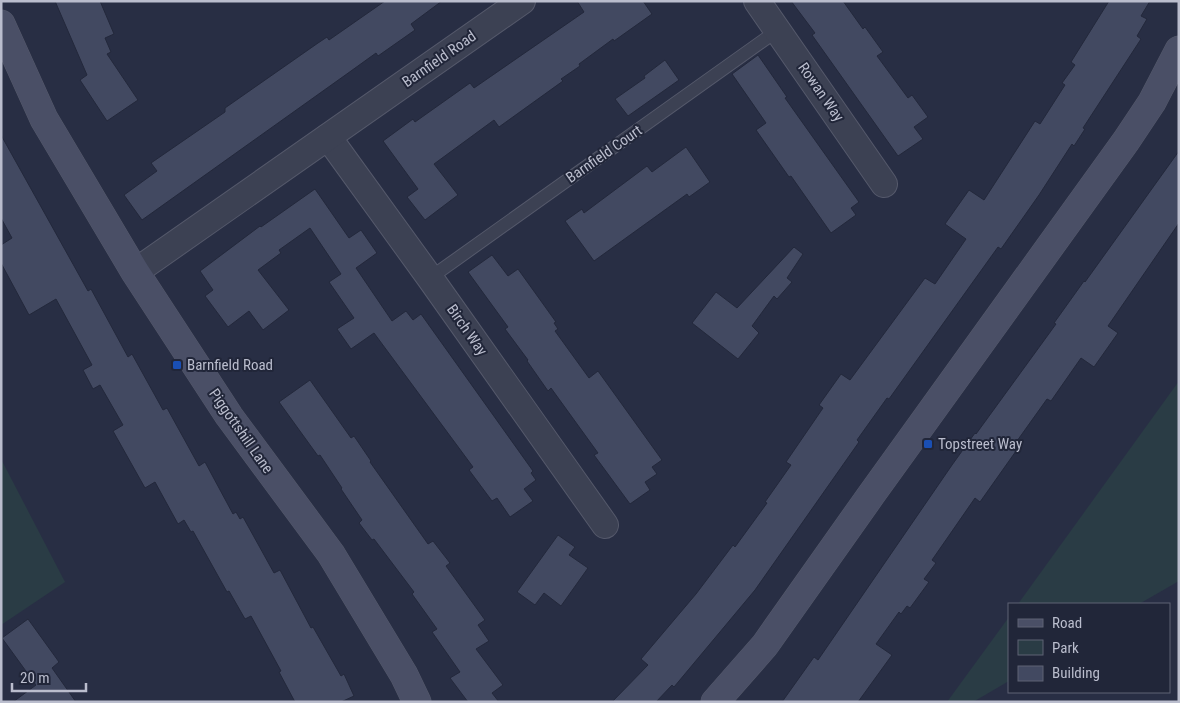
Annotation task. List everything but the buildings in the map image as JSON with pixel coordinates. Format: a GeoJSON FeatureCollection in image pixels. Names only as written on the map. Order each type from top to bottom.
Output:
{"type":"FeatureCollection","features":[{"type":"Feature","properties":{"kind":"street","name":"Barnfield Road"},"geometry":{"type":"LineString","coordinates":[[135,272],[522,1]]}},
{"type":"Feature","properties":{"kind":"street","name":"Rowan Way"},"geometry":{"type":"LineString","coordinates":[[757,1],[884,184]]}},
{"type":"Feature","properties":{"kind":"street","name":"Piggottshill Lane"},"geometry":{"type":"LineString","coordinates":[[1,24],[44,119],[135,272],[229,416],[331,554],[404,675],[417,702]]}},
{"type":"Feature","properties":{"kind":"street"},"geometry":{"type":"LineString","coordinates":[[715,702],[765,645],[870,495],[1126,141],[1152,102],[1179,50]]}},
{"type":"Feature","properties":{"kind":"street","name":"Birch Way"},"geometry":{"type":"LineString","coordinates":[[328,137],[605,524]]}},
{"type":"Feature","properties":{"kind":"lane","name":"Barnfield Court"},"geometry":{"type":"LineString","coordinates":[[430,278],[778,30]]}},
{"type":"Feature","properties":{"kind":"green space"},"geometry":{"type":"Polygon","coordinates":[[[1179,381],[1179,581],[1141,603],[1019,603],[1179,381]]]}},
{"type":"Feature","properties":{"kind":"green space"},"geometry":{"type":"Polygon","coordinates":[[[1,459],[65,582],[1,625],[1,459]]]}},
{"type":"Feature","properties":{"kind":"green space"},"geometry":{"type":"Polygon","coordinates":[[[1008,618],[1008,682],[973,702],[947,702],[1008,618]]]}},
{"type":"Feature","properties":{"kind":"place","name":"Barnfield Road"},"geometry":{"type":"Point","coordinates":[177,365]}},
{"type":"Feature","properties":{"kind":"place","name":"Topstreet Way"},"geometry":{"type":"Point","coordinates":[928,444]}}]}
